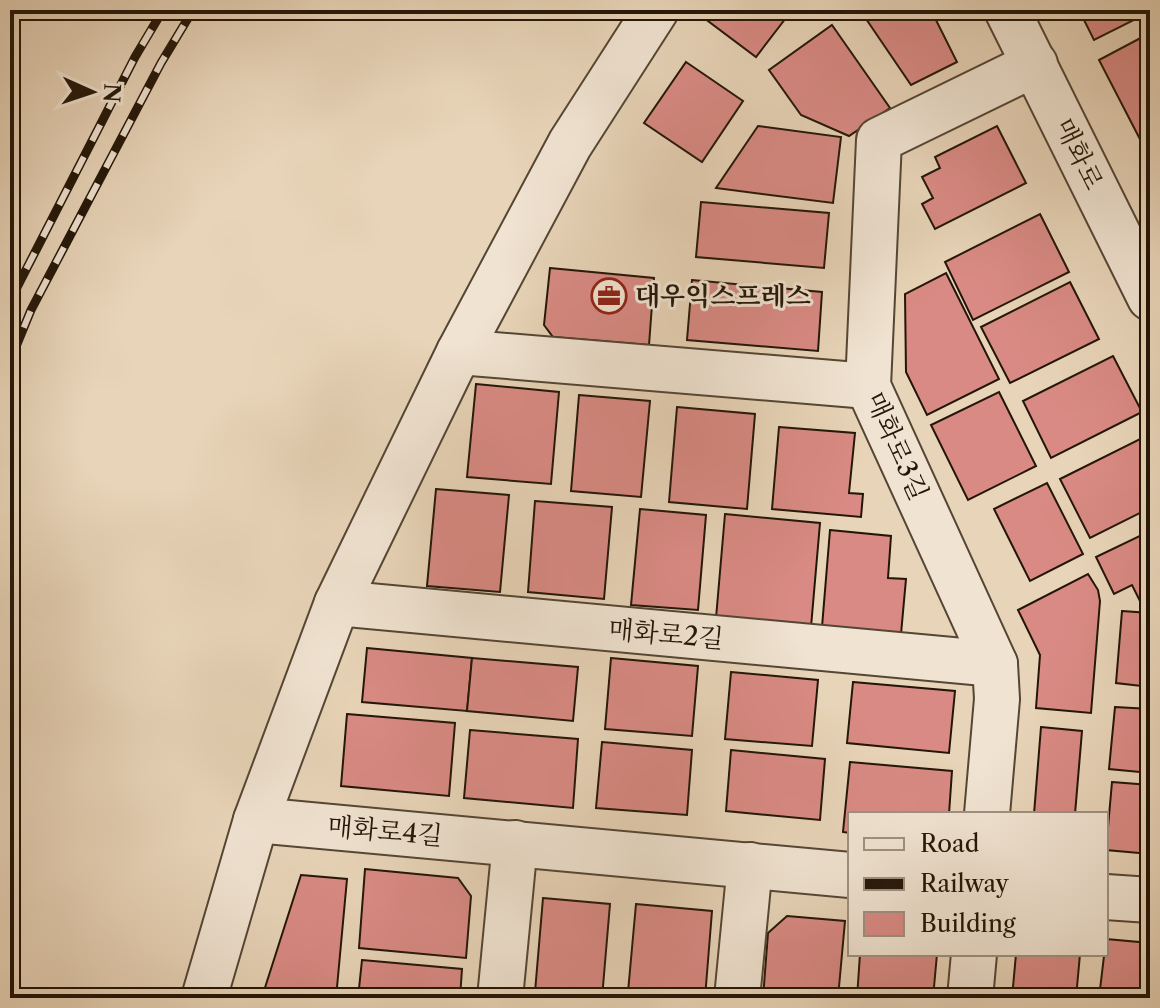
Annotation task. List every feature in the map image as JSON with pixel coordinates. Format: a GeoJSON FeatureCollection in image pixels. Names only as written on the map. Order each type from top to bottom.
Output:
{"type":"FeatureCollection","features":[{"type":"Feature","properties":{"kind":"street"},"geometry":{"type":"LineString","coordinates":[[204,998],[256,820],[337,603],[459,352],[570,144],[656,10]]}},
{"type":"Feature","properties":{"kind":"street","name":"매화로"},"geometry":{"type":"LineString","coordinates":[[1007,10],[1150,298]]}},
{"type":"Feature","properties":{"kind":"street","name":"매화로3길"},"geometry":{"type":"LineString","coordinates":[[987,812],[997,699],[995,664],[868,386],[879,140],[1035,64]]}},
{"type":"Feature","properties":{"kind":"street"},"geometry":{"type":"LineString","coordinates":[[459,352],[868,386]]}},
{"type":"Feature","properties":{"kind":"street","name":"매화로2길"},"geometry":{"type":"LineString","coordinates":[[337,603],[995,664]]}},
{"type":"Feature","properties":{"kind":"street","name":"매화로4길"},"geometry":{"type":"LineString","coordinates":[[256,820],[848,875]]}},
{"type":"Feature","properties":{"kind":"street"},"geometry":{"type":"LineString","coordinates":[[500,998],[515,843]]}},
{"type":"Feature","properties":{"kind":"street"},"geometry":{"type":"LineString","coordinates":[[737,998],[750,865]]}},
{"type":"Feature","properties":{"kind":"street"},"geometry":{"type":"LineString","coordinates":[[1108,897],[1150,900]]}},
{"type":"Feature","properties":{"kind":"street"},"geometry":{"type":"LineString","coordinates":[[970,998],[974,956]]}},
{"type":"Feature","properties":{"kind":"building"},"geometry":{"type":"Polygon","coordinates":[[[716,10],[792,10],[756,57],[708,21],[716,10]]]}},
{"type":"Feature","properties":{"kind":"building"},"geometry":{"type":"Polygon","coordinates":[[[860,10],[931,10],[957,62],[911,85],[860,10]]]}},
{"type":"Feature","properties":{"kind":"building"},"geometry":{"type":"Polygon","coordinates":[[[1079,10],[1150,10],[1150,12],[1094,40],[1079,10]]]}},
{"type":"Feature","properties":{"kind":"building"},"geometry":{"type":"Polygon","coordinates":[[[832,25],[890,108],[849,136],[801,115],[769,70],[832,25]]]}},
{"type":"Feature","properties":{"kind":"building"},"geometry":{"type":"Polygon","coordinates":[[[1150,33],[1150,141],[1143,145],[1099,60],[1150,33]]]}},
{"type":"Feature","properties":{"kind":"building"},"geometry":{"type":"Polygon","coordinates":[[[686,62],[743,101],[702,162],[644,123],[686,62]]]}},
{"type":"Feature","properties":{"kind":"building"},"geometry":{"type":"Polygon","coordinates":[[[758,126],[841,137],[833,203],[716,188],[758,126]]]}},
{"type":"Feature","properties":{"kind":"building"},"geometry":{"type":"Polygon","coordinates":[[[997,126],[1026,183],[935,229],[922,204],[933,198],[922,177],[940,168],[935,157],[997,126]]]}},
{"type":"Feature","properties":{"kind":"building"},"geometry":{"type":"Polygon","coordinates":[[[701,202],[829,213],[824,268],[696,257],[701,202]]]}},
{"type":"Feature","properties":{"kind":"building"},"geometry":{"type":"Polygon","coordinates":[[[1040,214],[1069,272],[973,320],[945,262],[1040,214]]]}},
{"type":"Feature","properties":{"kind":"building"},"geometry":{"type":"Polygon","coordinates":[[[550,268],[654,278],[649,345],[553,337],[544,325],[550,268]]]}},
{"type":"Feature","properties":{"kind":"building"},"geometry":{"type":"Polygon","coordinates":[[[946,273],[999,379],[927,415],[906,372],[905,294],[946,273]]]}},
{"type":"Feature","properties":{"kind":"building"},"geometry":{"type":"Polygon","coordinates":[[[692,280],[822,292],[818,351],[687,340],[692,280]]]}},
{"type":"Feature","properties":{"kind":"building"},"geometry":{"type":"Polygon","coordinates":[[[1070,282],[1099,339],[1010,383],[981,327],[1070,282]]]}},
{"type":"Feature","properties":{"kind":"building"},"geometry":{"type":"Polygon","coordinates":[[[1113,356],[1142,412],[1051,458],[1023,401],[1113,356]]]}},
{"type":"Feature","properties":{"kind":"building"},"geometry":{"type":"Polygon","coordinates":[[[476,384],[559,392],[551,484],[467,477],[476,384]]]}},
{"type":"Feature","properties":{"kind":"building"},"geometry":{"type":"Polygon","coordinates":[[[999,392],[1036,466],[968,500],[931,425],[999,392]]]}},
{"type":"Feature","properties":{"kind":"building"},"geometry":{"type":"Polygon","coordinates":[[[579,395],[650,401],[641,497],[571,491],[579,395]]]}},
{"type":"Feature","properties":{"kind":"building"},"geometry":{"type":"Polygon","coordinates":[[[677,407],[755,414],[747,509],[669,502],[677,407]]]}},
{"type":"Feature","properties":{"kind":"building"},"geometry":{"type":"Polygon","coordinates":[[[779,427],[855,433],[849,493],[863,494],[861,517],[772,509],[779,427]]]}},
{"type":"Feature","properties":{"kind":"building"},"geometry":{"type":"Polygon","coordinates":[[[1150,434],[1150,508],[1090,538],[1060,479],[1150,434]]]}},
{"type":"Feature","properties":{"kind":"building"},"geometry":{"type":"Polygon","coordinates":[[[1047,483],[1083,554],[1030,581],[994,509],[1047,483]]]}},
{"type":"Feature","properties":{"kind":"building"},"geometry":{"type":"Polygon","coordinates":[[[436,489],[509,495],[500,592],[427,586],[436,489]]]}},
{"type":"Feature","properties":{"kind":"building"},"geometry":{"type":"Polygon","coordinates":[[[535,501],[612,507],[604,599],[528,592],[535,501]]]}},
{"type":"Feature","properties":{"kind":"building"},"geometry":{"type":"Polygon","coordinates":[[[640,509],[706,515],[698,610],[631,605],[640,509]]]}},
{"type":"Feature","properties":{"kind":"building"},"geometry":{"type":"Polygon","coordinates":[[[725,514],[820,523],[811,627],[716,618],[725,514]]]}},
{"type":"Feature","properties":{"kind":"building"},"geometry":{"type":"Polygon","coordinates":[[[830,530],[891,536],[888,578],[906,579],[901,634],[822,627],[830,530]]]}},
{"type":"Feature","properties":{"kind":"building"},"geometry":{"type":"Polygon","coordinates":[[[1150,531],[1150,595],[1140,601],[1132,585],[1114,594],[1096,557],[1150,531]]]}},
{"type":"Feature","properties":{"kind":"building"},"geometry":{"type":"Polygon","coordinates":[[[1088,574],[1098,590],[1100,601],[1091,713],[1036,708],[1040,655],[1018,610],[1088,574]]]}},
{"type":"Feature","properties":{"kind":"building"},"geometry":{"type":"Polygon","coordinates":[[[1122,611],[1150,613],[1150,687],[1116,683],[1122,611]]]}},
{"type":"Feature","properties":{"kind":"building"},"geometry":{"type":"Polygon","coordinates":[[[367,648],[472,658],[467,711],[362,702],[367,648]]]}},
{"type":"Feature","properties":{"kind":"building"},"geometry":{"type":"Polygon","coordinates":[[[472,658],[578,667],[573,721],[467,711],[472,658]]]}},
{"type":"Feature","properties":{"kind":"building"},"geometry":{"type":"Polygon","coordinates":[[[611,658],[698,666],[692,736],[605,729],[611,658]]]}},
{"type":"Feature","properties":{"kind":"building"},"geometry":{"type":"Polygon","coordinates":[[[731,672],[818,680],[812,746],[725,739],[731,672]]]}},
{"type":"Feature","properties":{"kind":"building"},"geometry":{"type":"Polygon","coordinates":[[[853,682],[955,691],[949,753],[847,743],[853,682]]]}},
{"type":"Feature","properties":{"kind":"building"},"geometry":{"type":"Polygon","coordinates":[[[1115,707],[1150,709],[1150,773],[1109,769],[1115,707]]]}},
{"type":"Feature","properties":{"kind":"building"},"geometry":{"type":"Polygon","coordinates":[[[347,714],[455,723],[449,796],[341,786],[347,714]]]}},
{"type":"Feature","properties":{"kind":"building"},"geometry":{"type":"Polygon","coordinates":[[[1041,727],[1082,731],[1075,812],[1034,812],[1041,727]]]}},
{"type":"Feature","properties":{"kind":"building"},"geometry":{"type":"Polygon","coordinates":[[[470,730],[578,739],[573,808],[464,798],[470,730]]]}},
{"type":"Feature","properties":{"kind":"building"},"geometry":{"type":"Polygon","coordinates":[[[602,742],[692,750],[687,815],[596,808],[602,742]]]}},
{"type":"Feature","properties":{"kind":"building"},"geometry":{"type":"Polygon","coordinates":[[[731,750],[825,759],[820,820],[726,811],[731,750]]]}},
{"type":"Feature","properties":{"kind":"building"},"geometry":{"type":"Polygon","coordinates":[[[850,762],[952,771],[949,812],[848,812],[848,833],[843,832],[850,762]]]}},
{"type":"Feature","properties":{"kind":"building"},"geometry":{"type":"Polygon","coordinates":[[[1112,782],[1150,785],[1150,854],[1108,850],[1112,782]]]}},
{"type":"Feature","properties":{"kind":"building"},"geometry":{"type":"Polygon","coordinates":[[[365,869],[458,878],[471,896],[466,958],[359,948],[365,869]]]}},
{"type":"Feature","properties":{"kind":"building"},"geometry":{"type":"Polygon","coordinates":[[[301,875],[347,879],[336,998],[262,997],[301,875]]]}},
{"type":"Feature","properties":{"kind":"building"},"geometry":{"type":"Polygon","coordinates":[[[543,898],[610,904],[602,998],[535,992],[543,898]]]}},
{"type":"Feature","properties":{"kind":"building"},"geometry":{"type":"Polygon","coordinates":[[[636,904],[712,911],[705,998],[628,992],[636,904]]]}},
{"type":"Feature","properties":{"kind":"building"},"geometry":{"type":"Polygon","coordinates":[[[787,916],[845,921],[838,998],[763,998],[768,933],[787,916]]]}},
{"type":"Feature","properties":{"kind":"building"},"geometry":{"type":"Polygon","coordinates":[[[1108,939],[1150,943],[1150,998],[1099,998],[1104,956],[1108,956],[1108,939]]]}},
{"type":"Feature","properties":{"kind":"building"},"geometry":{"type":"Polygon","coordinates":[[[860,956],[937,956],[933,998],[857,998],[860,956]]]}},
{"type":"Feature","properties":{"kind":"building"},"geometry":{"type":"Polygon","coordinates":[[[1016,956],[1080,956],[1076,998],[1012,998],[1016,956]]]}},
{"type":"Feature","properties":{"kind":"building"},"geometry":{"type":"Polygon","coordinates":[[[362,960],[462,969],[460,998],[358,998],[362,960]]]}},
{"type":"Feature","properties":{"kind":"railway"},"geometry":{"type":"LineString","coordinates":[[10,301],[135,57],[163,10]]}},
{"type":"Feature","properties":{"kind":"railway"},"geometry":{"type":"LineString","coordinates":[[10,361],[31,310],[161,63],[193,10]]}},
{"type":"Feature","properties":{"kind":"place","name":"대우익스프레스"},"geometry":{"type":"Point","coordinates":[609,296]}}]}
